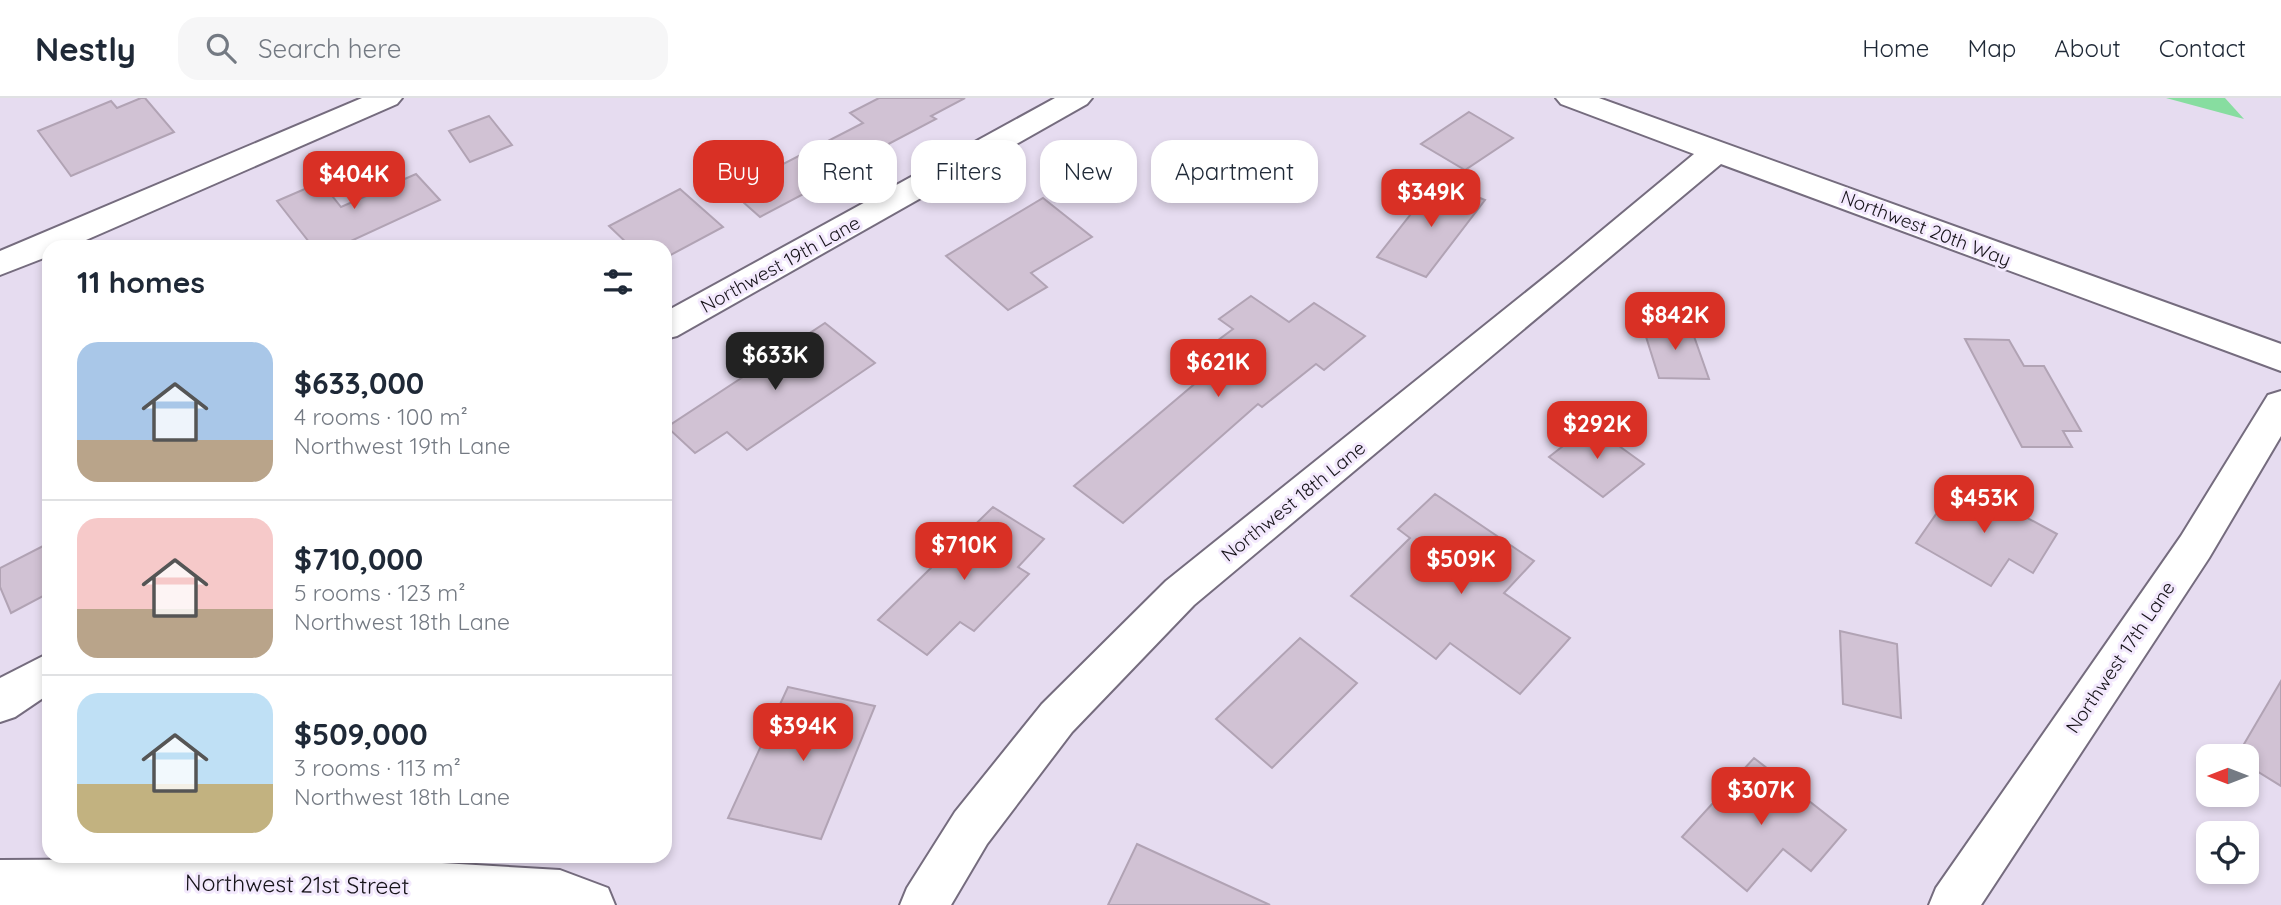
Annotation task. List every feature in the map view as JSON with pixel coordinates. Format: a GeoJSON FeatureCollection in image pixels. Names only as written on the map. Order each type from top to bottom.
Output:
{"type":"FeatureCollection","features":[{"type":"Feature","properties":{"kind":"street"},"geometry":{"type":"LineString","coordinates":[[56,240],[387,98]]}},
{"type":"Feature","properties":{"kind":"street","name":"Northwest 19th Lane"},"geometry":{"type":"LineString","coordinates":[[672,323],[1077,98]]}},
{"type":"Feature","properties":{"kind":"street","name":"Northwest 20th Way"},"geometry":{"type":"LineString","coordinates":[[1571,98],[2281,358]]}},
{"type":"Feature","properties":{"kind":"street","name":"Northwest 18th Lane"},"geometry":{"type":"LineString","coordinates":[[924,905],[971,828],[1057,718],[1180,593],[1577,269],[1718,150]]}},
{"type":"Feature","properties":{"kind":"street"},"geometry":{"type":"LineString","coordinates":[[0,264],[42,246]]}},
{"type":"Feature","properties":{"kind":"street","name":"Northwest 17th Lane"},"geometry":{"type":"LineString","coordinates":[[1953,905],[2194,547],[2281,405]]}},
{"type":"Feature","properties":{"kind":"street"},"geometry":{"type":"LineString","coordinates":[[0,703],[6,696],[42,675]]}},
{"type":"Feature","properties":{"kind":"street","name":"Northwest 21st Street"},"geometry":{"type":"LineString","coordinates":[[0,883],[357,881],[560,894],[591,905]]}},
{"type":"Feature","properties":{"kind":"green space"},"geometry":{"type":"Polygon","coordinates":[[[2166,98],[2225,98],[2244,119],[2166,98]]]}},
{"type":"Feature","properties":{"kind":"building"},"geometry":{"type":"Polygon","coordinates":[[[145,98],[174,132],[71,176],[38,131],[111,101],[117,108],[145,98]]]}},
{"type":"Feature","properties":{"kind":"building"},"geometry":{"type":"Polygon","coordinates":[[[879,98],[965,98],[931,116],[936,119],[896,140],[830,140],[863,123],[850,113],[879,98]]]}},
{"type":"Feature","properties":{"kind":"building"},"geometry":{"type":"Polygon","coordinates":[[[1469,112],[1513,138],[1465,170],[1421,144],[1469,112]]]}},
{"type":"Feature","properties":{"kind":"building"},"geometry":{"type":"Polygon","coordinates":[[[489,116],[512,145],[470,162],[449,131],[489,116]]]}},
{"type":"Feature","properties":{"kind":"building"},"geometry":{"type":"Polygon","coordinates":[[[798,156],[798,197],[760,217],[744,203],[784,203],[784,164],[798,156]]]}},
{"type":"Feature","properties":{"kind":"building"},"geometry":{"type":"Polygon","coordinates":[[[416,174],[440,200],[353,240],[308,240],[277,201],[321,182],[341,207],[416,174]]]}},
{"type":"Feature","properties":{"kind":"building"},"geometry":{"type":"Polygon","coordinates":[[[1437,181],[1485,200],[1426,277],[1377,257],[1437,181]]]}},
{"type":"Feature","properties":{"kind":"building"},"geometry":{"type":"Polygon","coordinates":[[[680,189],[723,227],[672,254],[672,240],[624,240],[609,226],[680,189]]]}},
{"type":"Feature","properties":{"kind":"building"},"geometry":{"type":"Polygon","coordinates":[[[1040,200],[1040,203],[1049,203],[1092,237],[1031,273],[1047,287],[1008,310],[946,256],[1040,200]]]}},
{"type":"Feature","properties":{"kind":"building"},"geometry":{"type":"Polygon","coordinates":[[[1251,296],[1289,322],[1314,303],[1365,336],[1324,370],[1316,364],[1262,407],[1258,404],[1123,523],[1074,486],[1211,370],[1194,358],[1233,329],[1219,319],[1251,296]]]}},
{"type":"Feature","properties":{"kind":"building"},"geometry":{"type":"Polygon","coordinates":[[[825,323],[875,363],[747,450],[727,432],[695,453],[672,432],[672,424],[825,323]]]}},
{"type":"Feature","properties":{"kind":"building"},"geometry":{"type":"Polygon","coordinates":[[[1642,324],[1690,325],[1709,379],[1659,378],[1642,324]]]}},
{"type":"Feature","properties":{"kind":"building"},"geometry":{"type":"Polygon","coordinates":[[[1965,339],[2009,340],[2024,366],[2044,366],[2081,431],[2063,431],[2072,447],[2022,447],[1965,339]]]}},
{"type":"Feature","properties":{"kind":"building"},"geometry":{"type":"Polygon","coordinates":[[[1590,425],[1644,464],[1603,497],[1549,457],[1590,425]]]}},
{"type":"Feature","properties":{"kind":"building"},"geometry":{"type":"Polygon","coordinates":[[[1959,481],[2057,534],[2033,573],[2009,559],[1991,586],[1916,543],[1959,481]]]}},
{"type":"Feature","properties":{"kind":"building"},"geometry":{"type":"Polygon","coordinates":[[[1435,494],[1534,561],[1504,593],[1570,638],[1520,694],[1450,643],[1436,659],[1351,596],[1410,538],[1398,529],[1435,494]]]}},
{"type":"Feature","properties":{"kind":"building"},"geometry":{"type":"Polygon","coordinates":[[[993,507],[1044,539],[1018,567],[1029,574],[974,631],[960,622],[927,655],[878,620],[993,507]]]}},
{"type":"Feature","properties":{"kind":"building"},"geometry":{"type":"Polygon","coordinates":[[[42,547],[42,597],[11,613],[0,587],[0,568],[42,547]]]}},
{"type":"Feature","properties":{"kind":"building"},"geometry":{"type":"Polygon","coordinates":[[[1840,631],[1897,644],[1901,718],[1843,704],[1840,631]]]}},
{"type":"Feature","properties":{"kind":"building"},"geometry":{"type":"Polygon","coordinates":[[[1300,638],[1357,683],[1272,768],[1216,719],[1300,638]]]}},
{"type":"Feature","properties":{"kind":"building"},"geometry":{"type":"Polygon","coordinates":[[[2281,681],[2281,786],[2259,772],[2259,744],[2244,744],[2281,681]]]}},
{"type":"Feature","properties":{"kind":"building"},"geometry":{"type":"Polygon","coordinates":[[[788,687],[875,706],[821,839],[728,818],[788,687]]]}},
{"type":"Feature","properties":{"kind":"building"},"geometry":{"type":"Polygon","coordinates":[[[1754,758],[1846,830],[1811,871],[1783,849],[1747,891],[1682,837],[1754,758]]]}},
{"type":"Feature","properties":{"kind":"building"},"geometry":{"type":"Polygon","coordinates":[[[1137,844],[1270,905],[1108,905],[1137,844]]]}}]}
